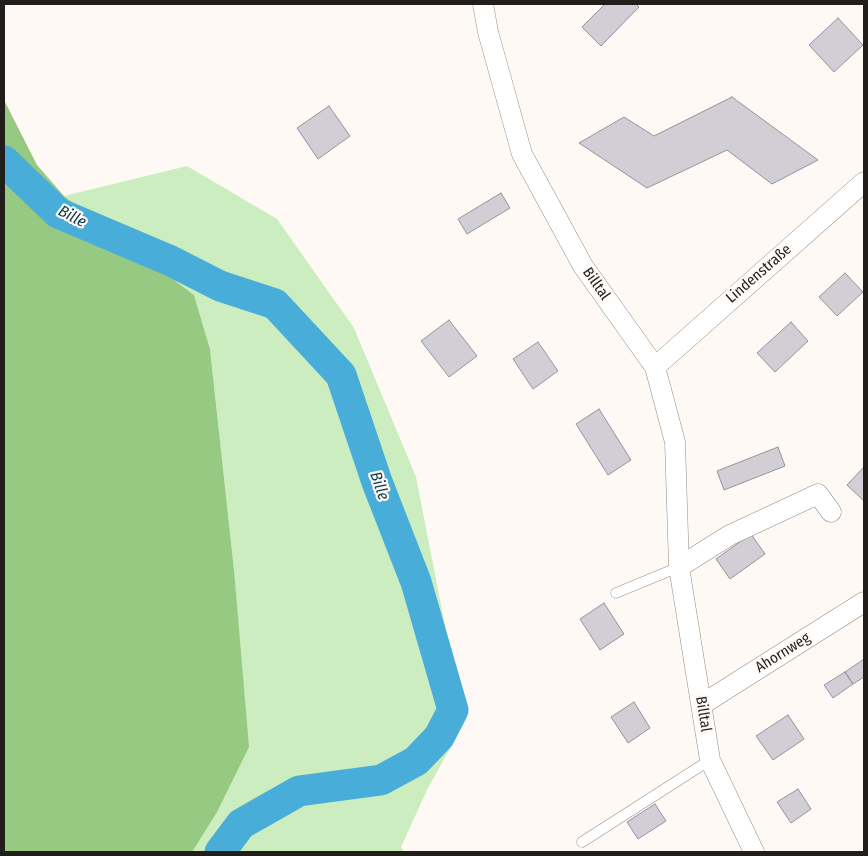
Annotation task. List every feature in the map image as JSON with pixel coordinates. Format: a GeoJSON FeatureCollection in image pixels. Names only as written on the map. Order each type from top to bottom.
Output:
{"type":"FeatureCollection","features":[{"type":"Feature","properties":{"kind":"street","name":"Billtal"},"geometry":{"type":"LineString","coordinates":[[483,4],[488,32],[522,154],[583,266],[655,366],[676,442],[680,567],[710,760],[754,852]]}},
{"type":"Feature","properties":{"kind":"street","name":"Lindenstraße"},"geometry":{"type":"LineString","coordinates":[[655,366],[864,182]]}},
{"type":"Feature","properties":{"kind":"street"},"geometry":{"type":"LineString","coordinates":[[680,567],[730,535],[818,494],[832,512]]}},
{"type":"Feature","properties":{"kind":"street","name":"Ahornweg"},"geometry":{"type":"LineString","coordinates":[[701,705],[864,602]]}},
{"type":"Feature","properties":{"kind":"lane"},"geometry":{"type":"LineString","coordinates":[[616,593],[680,567]]}},
{"type":"Feature","properties":{"kind":"lane"},"geometry":{"type":"LineString","coordinates":[[582,842],[710,760]]}},
{"type":"Feature","properties":{"kind":"green space"},"geometry":{"type":"Polygon","coordinates":[[[4,100],[37,165],[64,196],[194,295],[210,349],[234,570],[249,747],[217,812],[192,852],[4,852],[4,100]]]}},
{"type":"Feature","properties":{"kind":"green space"},"geometry":{"type":"Polygon","coordinates":[[[187,166],[277,219],[354,328],[416,477],[464,723],[427,790],[401,847],[404,852],[138,852],[234,570],[210,349],[194,295],[64,196],[187,166]]]}},
{"type":"Feature","properties":{"kind":"building"},"geometry":{"type":"Polygon","coordinates":[[[605,4],[636,4],[639,7],[601,46],[582,27],[605,4]]]}},
{"type":"Feature","properties":{"kind":"building"},"geometry":{"type":"Polygon","coordinates":[[[838,18],[863,45],[834,72],[809,45],[838,18]]]}},
{"type":"Feature","properties":{"kind":"building"},"geometry":{"type":"Polygon","coordinates":[[[732,97],[818,160],[772,184],[727,150],[647,188],[579,143],[624,117],[654,136],[732,97]]]}},
{"type":"Feature","properties":{"kind":"building"},"geometry":{"type":"Polygon","coordinates":[[[329,106],[350,136],[318,159],[297,128],[329,106]]]}},
{"type":"Feature","properties":{"kind":"building"},"geometry":{"type":"Polygon","coordinates":[[[501,193],[510,208],[467,234],[458,219],[501,193]]]}},
{"type":"Feature","properties":{"kind":"building"},"geometry":{"type":"Polygon","coordinates":[[[845,273],[863,292],[837,316],[819,297],[845,273]]]}},
{"type":"Feature","properties":{"kind":"building"},"geometry":{"type":"Polygon","coordinates":[[[449,320],[477,356],[449,377],[421,341],[449,320]]]}},
{"type":"Feature","properties":{"kind":"building"},"geometry":{"type":"Polygon","coordinates":[[[791,322],[808,341],[775,372],[757,353],[791,322]]]}},
{"type":"Feature","properties":{"kind":"building"},"geometry":{"type":"Polygon","coordinates":[[[538,342],[558,371],[533,389],[513,359],[538,342]]]}},
{"type":"Feature","properties":{"kind":"building"},"geometry":{"type":"Polygon","coordinates":[[[599,409],[631,460],[608,475],[576,424],[599,409]]]}},
{"type":"Feature","properties":{"kind":"building"},"geometry":{"type":"Polygon","coordinates":[[[778,447],[785,466],[724,490],[717,471],[778,447]]]}},
{"type":"Feature","properties":{"kind":"building"},"geometry":{"type":"Polygon","coordinates":[[[864,467],[864,501],[847,485],[864,467]]]}},
{"type":"Feature","properties":{"kind":"building"},"geometry":{"type":"Polygon","coordinates":[[[751,534],[765,554],[730,579],[716,559],[751,534]]]}},
{"type":"Feature","properties":{"kind":"building"},"geometry":{"type":"Polygon","coordinates":[[[604,603],[624,634],[600,650],[580,619],[604,603]]]}},
{"type":"Feature","properties":{"kind":"building"},"geometry":{"type":"Polygon","coordinates":[[[864,659],[864,677],[853,684],[845,672],[864,659]]]}},
{"type":"Feature","properties":{"kind":"building"},"geometry":{"type":"Polygon","coordinates":[[[845,672],[853,684],[833,698],[824,685],[845,672]]]}},
{"type":"Feature","properties":{"kind":"building"},"geometry":{"type":"Polygon","coordinates":[[[634,702],[650,728],[628,743],[611,717],[634,702]]]}},
{"type":"Feature","properties":{"kind":"building"},"geometry":{"type":"Polygon","coordinates":[[[788,715],[804,739],[773,760],[756,736],[788,715]]]}},
{"type":"Feature","properties":{"kind":"building"},"geometry":{"type":"Polygon","coordinates":[[[798,789],[811,809],[791,823],[777,802],[798,789]]]}},
{"type":"Feature","properties":{"kind":"building"},"geometry":{"type":"Polygon","coordinates":[[[655,804],[666,821],[638,839],[627,822],[655,804]]]}},
{"type":"Feature","properties":{"kind":"waterway","name":"Bille"},"geometry":{"type":"LineString","coordinates":[[4,161],[58,213],[171,261],[220,286],[275,304],[341,375],[377,482],[416,582],[453,710],[439,737],[416,761],[381,780],[299,791],[241,824],[220,852]]}}]}
